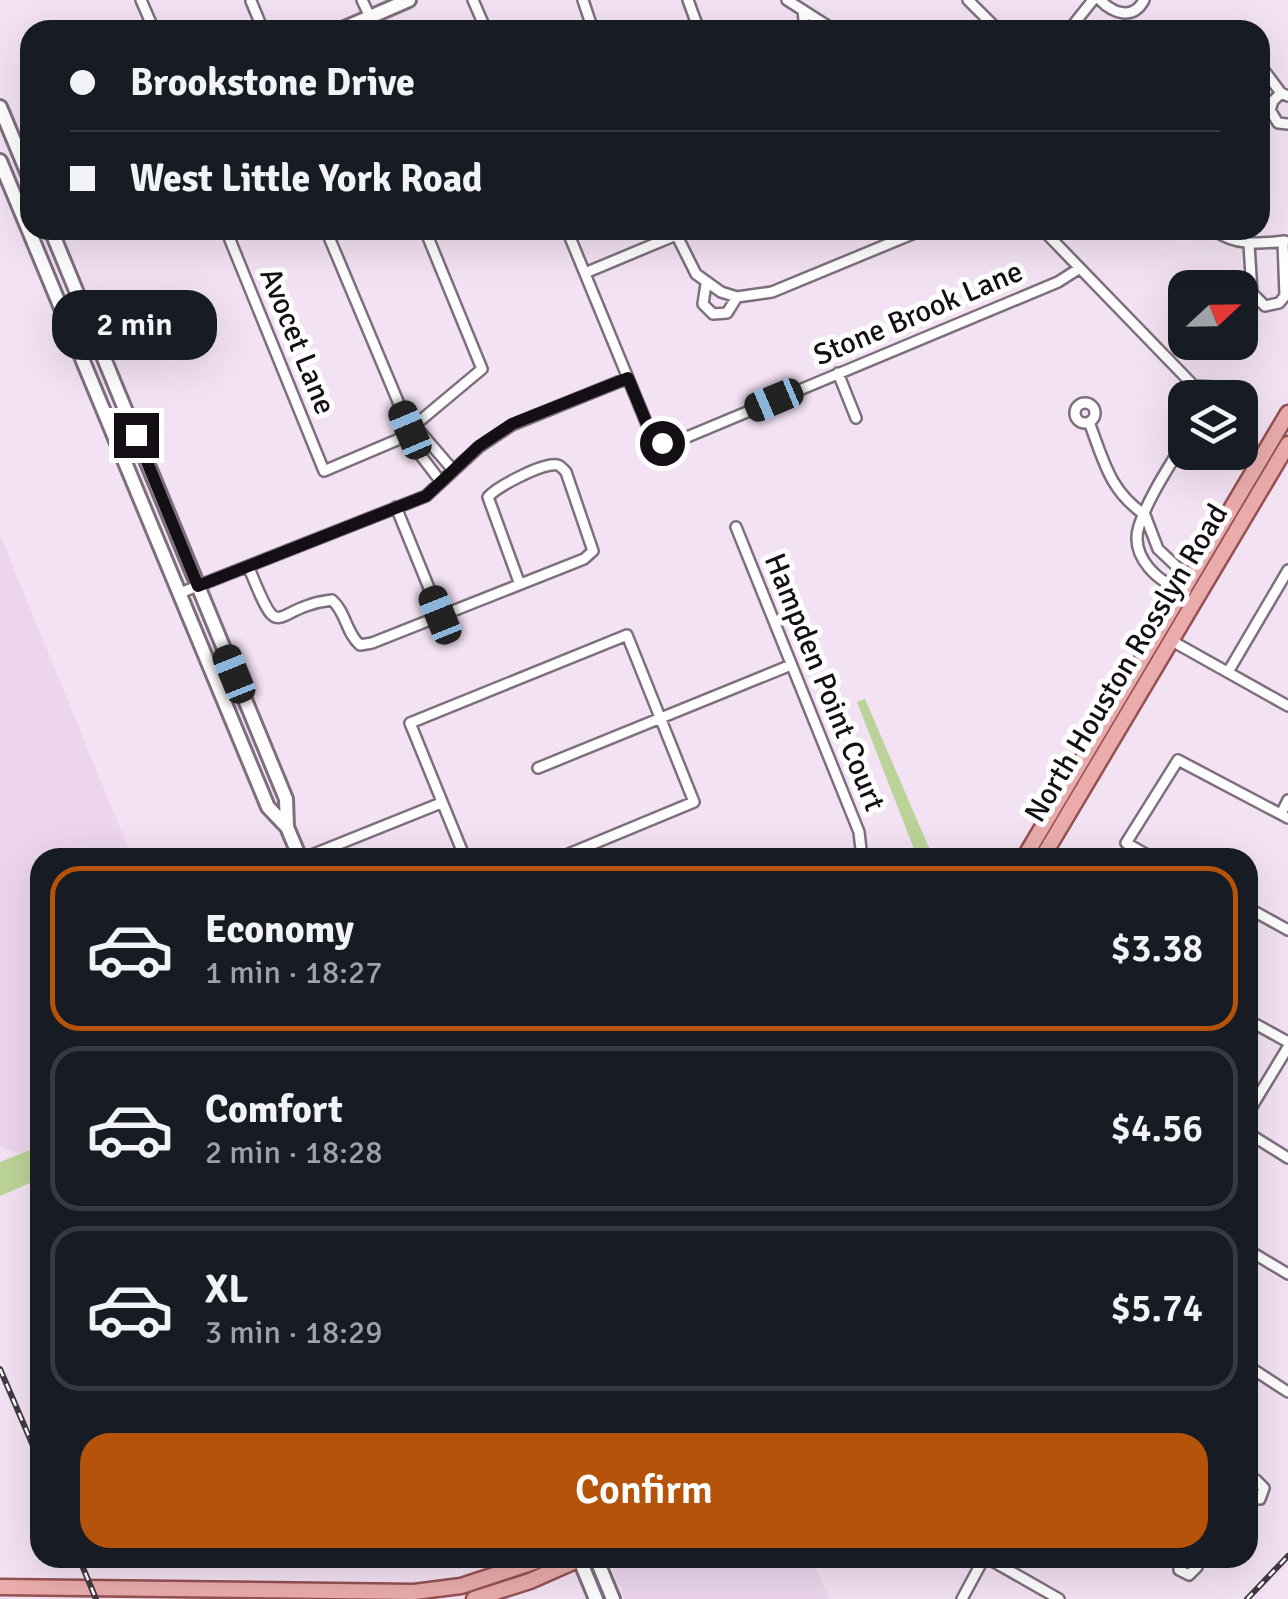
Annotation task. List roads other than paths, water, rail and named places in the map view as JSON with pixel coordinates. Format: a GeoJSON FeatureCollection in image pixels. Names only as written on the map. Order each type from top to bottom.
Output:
{"type":"FeatureCollection","features":[{"type":"Feature","properties":{"kind":"main road"},"geometry":{"type":"LineString","coordinates":[[363,20],[409,0]]}},
{"type":"Feature","properties":{"kind":"main road"},"geometry":{"type":"LineString","coordinates":[[0,107],[20,148]]}},
{"type":"Feature","properties":{"kind":"main road"},"geometry":{"type":"LineString","coordinates":[[1,167],[20,211]]}},
{"type":"Feature","properties":{"kind":"main road"},"geometry":{"type":"LineString","coordinates":[[32,240],[268,807],[287,827],[297,848]]}},
{"type":"Feature","properties":{"kind":"main road"},"geometry":{"type":"LineString","coordinates":[[55,240],[286,800],[287,827]]}},
{"type":"Feature","properties":{"kind":"main road"},"geometry":{"type":"LineString","coordinates":[[62,309],[80,301]]}},
{"type":"Feature","properties":{"kind":"main road","name":"North Houston Rosslyn Road"},"geometry":{"type":"LineString","coordinates":[[1258,462],[1288,413]]}},
{"type":"Feature","properties":{"kind":"main road"},"geometry":{"type":"LineString","coordinates":[[118,443],[136,435]]}},
{"type":"Feature","properties":{"kind":"main road","name":"North Houston Rosslyn Road"},"geometry":{"type":"LineString","coordinates":[[1048,848],[1288,444]]}},
{"type":"Feature","properties":{"kind":"main road"},"geometry":{"type":"LineString","coordinates":[[1258,462],[1272,471]]}},
{"type":"Feature","properties":{"kind":"main road","name":"North Houston Rosslyn Road"},"geometry":{"type":"LineString","coordinates":[[1030,848],[1253,470]]}},
{"type":"Feature","properties":{"kind":"main road"},"geometry":{"type":"LineString","coordinates":[[1120,696],[1134,705]]}},
{"type":"Feature","properties":{"kind":"main road"},"geometry":{"type":"LineString","coordinates":[[1065,788],[1076,801]]}},
{"type":"Feature","properties":{"kind":"main road"},"geometry":{"type":"LineString","coordinates":[[1038,834],[1051,844]]}},
{"type":"Feature","properties":{"kind":"main road"},"geometry":{"type":"LineString","coordinates":[[0,1586],[36,1592],[414,1596],[516,1568]]}},
{"type":"Feature","properties":{"kind":"main road"},"geometry":{"type":"LineString","coordinates":[[474,1599],[530,1582],[559,1568]]}},
{"type":"Feature","properties":{"kind":"main road"},"geometry":{"type":"LineString","coordinates":[[584,1568],[594,1592],[584,1599]]}},
{"type":"Feature","properties":{"kind":"main road"},"geometry":{"type":"LineString","coordinates":[[600,1568],[613,1599]]}},
{"type":"Feature","properties":{"kind":"street"},"geometry":{"type":"LineString","coordinates":[[243,0],[251,0]]}},
{"type":"Feature","properties":{"kind":"street"},"geometry":{"type":"LineString","coordinates":[[362,0],[370,17]]}},
{"type":"Feature","properties":{"kind":"street"},"geometry":{"type":"LineString","coordinates":[[787,0],[818,20]]}},
{"type":"Feature","properties":{"kind":"street"},"geometry":{"type":"LineString","coordinates":[[968,0],[988,20]]}},
{"type":"Feature","properties":{"kind":"street"},"geometry":{"type":"LineString","coordinates":[[1078,20],[1096,0],[1122,14],[1138,8],[1144,0]]}},
{"type":"Feature","properties":{"kind":"street"},"geometry":{"type":"LineString","coordinates":[[803,10],[804,20]]}},
{"type":"Feature","properties":{"kind":"street"},"geometry":{"type":"LineString","coordinates":[[1284,95],[1271,105],[1271,115],[1278,123],[1288,124]]}},
{"type":"Feature","properties":{"kind":"street","name":"Avocet Lane"},"geometry":{"type":"LineString","coordinates":[[230,240],[324,471],[397,440],[410,430]]}},
{"type":"Feature","properties":{"kind":"street"},"geometry":{"type":"LineString","coordinates":[[330,240],[410,430],[412,444],[441,482]]}},
{"type":"Feature","properties":{"kind":"street"},"geometry":{"type":"LineString","coordinates":[[410,430],[482,369],[429,240]]}},
{"type":"Feature","properties":{"kind":"street"},"geometry":{"type":"LineString","coordinates":[[180,592],[426,496],[479,446],[512,424],[628,378],[571,240]]}},
{"type":"Feature","properties":{"kind":"street"},"geometry":{"type":"LineString","coordinates":[[585,274],[658,240]]}},
{"type":"Feature","properties":{"kind":"street"},"geometry":{"type":"LineString","coordinates":[[678,240],[689,265],[706,284],[737,296],[772,292],[898,240]]}},
{"type":"Feature","properties":{"kind":"street"},"geometry":{"type":"LineString","coordinates":[[1053,240],[1184,380]]}},
{"type":"Feature","properties":{"kind":"street"},"geometry":{"type":"LineString","coordinates":[[1232,240],[1249,244],[1285,241],[1285,296],[1272,306],[1266,306],[1252,293],[1249,244]]}},
{"type":"Feature","properties":{"kind":"street","name":"Stone Brook Lane"},"geometry":{"type":"LineString","coordinates":[[628,378],[651,434],[668,445],[1058,282],[1080,268]]}},
{"type":"Feature","properties":{"kind":"street"},"geometry":{"type":"LineString","coordinates":[[706,284],[704,304],[713,314],[727,313],[737,296]]}},
{"type":"Feature","properties":{"kind":"street"},"geometry":{"type":"LineString","coordinates":[[838,373],[856,418]]}},
{"type":"Feature","properties":{"kind":"street"},"geometry":{"type":"LineString","coordinates":[[1089,422],[1112,483],[1120,496],[1145,515],[1158,549],[1186,585]]}},
{"type":"Feature","properties":{"kind":"street"},"geometry":{"type":"LineString","coordinates":[[410,430],[422,434],[453,470]]}},
{"type":"Feature","properties":{"kind":"street"},"geometry":{"type":"LineString","coordinates":[[248,568],[273,618],[332,600],[360,645],[584,558],[594,551],[566,472],[558,466],[550,465],[495,490],[488,497],[519,582]]}},
{"type":"Feature","properties":{"kind":"street"},"geometry":{"type":"LineString","coordinates":[[1169,470],[1138,527],[1138,538],[1147,566],[1163,581],[1186,585],[1200,593]]}},
{"type":"Feature","properties":{"kind":"street"},"geometry":{"type":"LineString","coordinates":[[396,507],[440,615]]}},
{"type":"Feature","properties":{"kind":"street","name":"Hampden Point Court"},"geometry":{"type":"LineString","coordinates":[[736,527],[859,832],[861,848]]}},
{"type":"Feature","properties":{"kind":"street"},"geometry":{"type":"LineString","coordinates":[[1228,672],[1288,570]]}},
{"type":"Feature","properties":{"kind":"street"},"geometry":{"type":"LineString","coordinates":[[461,848],[410,723],[626,635],[694,802],[583,848]]}},
{"type":"Feature","properties":{"kind":"street"},"geometry":{"type":"LineString","coordinates":[[1172,641],[1288,706]]}},
{"type":"Feature","properties":{"kind":"street"},"geometry":{"type":"LineString","coordinates":[[538,768],[791,665]]}},
{"type":"Feature","properties":{"kind":"street"},"geometry":{"type":"LineString","coordinates":[[1135,848],[1126,843],[1178,760],[1284,816],[1288,800]]}},
{"type":"Feature","properties":{"kind":"street"},"geometry":{"type":"LineString","coordinates":[[327,848],[442,803]]}},
{"type":"Feature","properties":{"kind":"street"},"geometry":{"type":"LineString","coordinates":[[1258,914],[1288,930]]}},
{"type":"Feature","properties":{"kind":"street"},"geometry":{"type":"LineString","coordinates":[[1258,1026],[1288,1045],[1258,1095]]}},
{"type":"Feature","properties":{"kind":"street"},"geometry":{"type":"LineString","coordinates":[[1258,1139],[1288,1158]]}},
{"type":"Feature","properties":{"kind":"street"},"geometry":{"type":"LineString","coordinates":[[1258,1256],[1288,1274]]}},
{"type":"Feature","properties":{"kind":"street"},"geometry":{"type":"LineString","coordinates":[[1258,1372],[1288,1392]]}},
{"type":"Feature","properties":{"kind":"street"},"geometry":{"type":"LineString","coordinates":[[962,1599],[980,1568]]}},
{"type":"Feature","properties":{"kind":"street"},"geometry":{"type":"LineString","coordinates":[[1004,1568],[1059,1599]]}},
{"type":"Feature","properties":{"kind":"railway"},"geometry":{"type":"LineString","coordinates":[[0,1369],[30,1439]]}},
{"type":"Feature","properties":{"kind":"railway"},"geometry":{"type":"LineString","coordinates":[[1247,1599],[1288,1556]]}},
{"type":"Feature","properties":{"kind":"railway"},"geometry":{"type":"LineString","coordinates":[[83,1568],[96,1599]]}}]}
